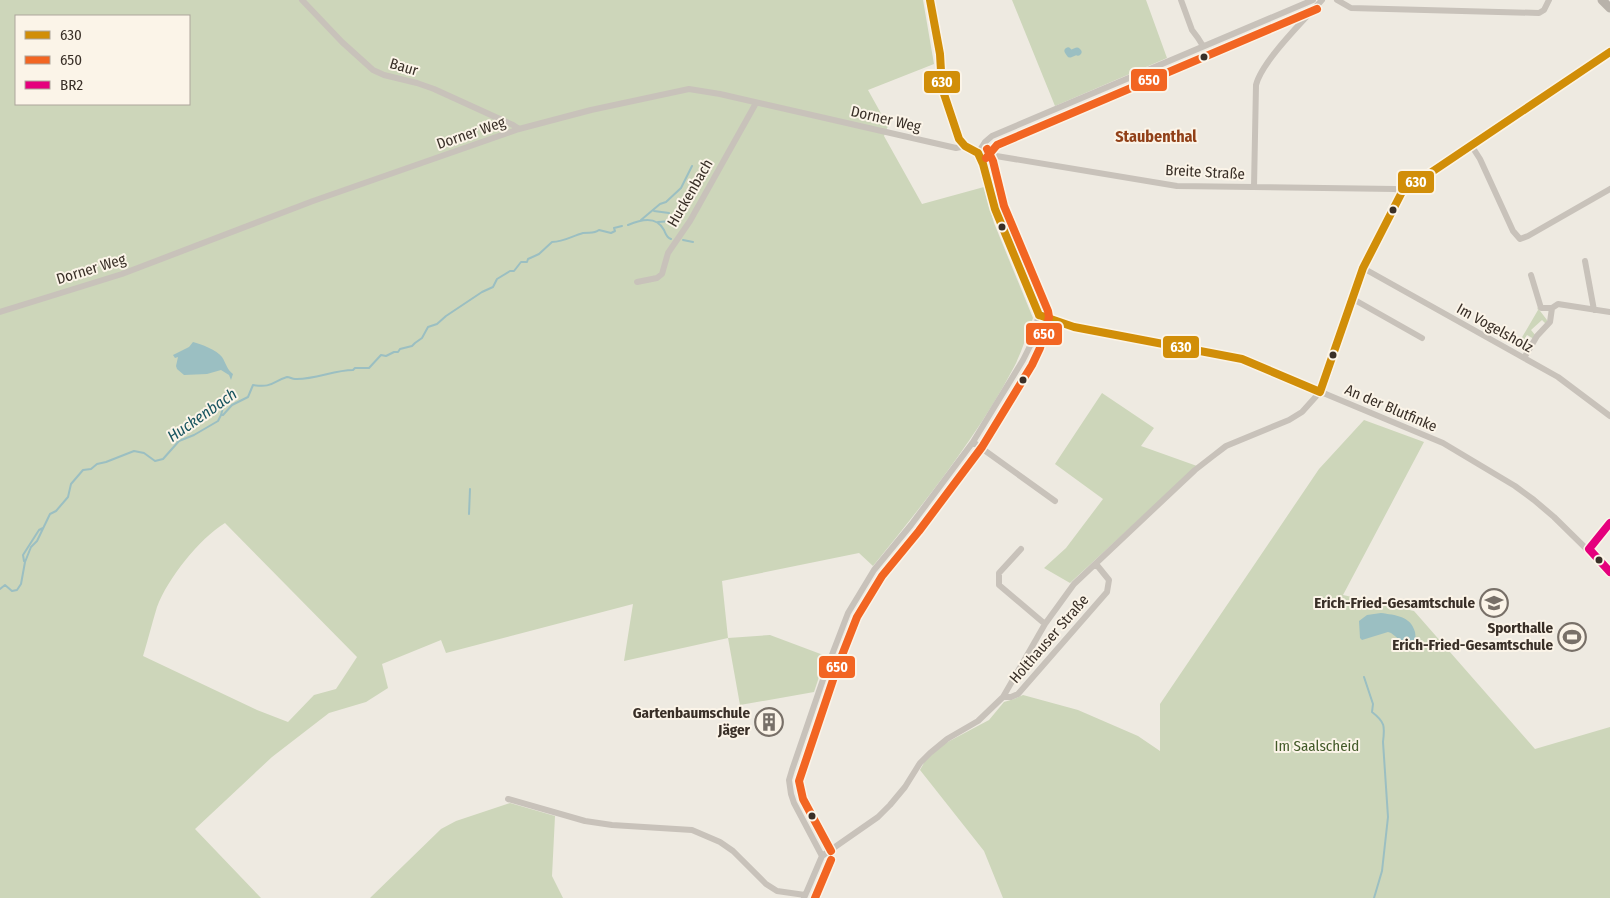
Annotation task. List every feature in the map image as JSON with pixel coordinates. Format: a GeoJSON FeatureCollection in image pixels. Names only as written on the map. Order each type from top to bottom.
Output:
{"type":"FeatureCollection","features":[{"type":"Feature","properties":{"kind":"main road"},"geometry":{"type":"LineString","coordinates":[[1602,0],[1610,8]]}},
{"type":"Feature","properties":{"kind":"street","name":"Baur"},"geometry":{"type":"LineString","coordinates":[[302,0],[342,42],[373,70],[384,75],[417,83],[513,124],[519,129]]}},
{"type":"Feature","properties":{"kind":"street"},"geometry":{"type":"LineString","coordinates":[[930,0],[940,54],[942,88],[959,139],[965,146]]}},
{"type":"Feature","properties":{"kind":"street"},"geometry":{"type":"LineString","coordinates":[[1181,0],[1192,30],[1203,46]]}},
{"type":"Feature","properties":{"kind":"street"},"geometry":{"type":"LineString","coordinates":[[508,799],[585,821],[700,832],[733,852],[766,884],[777,891],[805,897],[822,856],[794,804],[790,794],[790,780],[821,682],[848,613],[874,570],[911,525],[973,442],[1024,360],[1039,315],[995,209],[983,164],[978,153],[985,142],[992,136],[1313,0]]}},
{"type":"Feature","properties":{"kind":"street"},"geometry":{"type":"LineString","coordinates":[[1254,187],[1256,85],[1258,77],[1270,60],[1322,0]]}},
{"type":"Feature","properties":{"kind":"street"},"geometry":{"type":"LineString","coordinates":[[1337,0],[1351,8],[1538,13],[1544,10],[1549,0]]}},
{"type":"Feature","properties":{"kind":"street"},"geometry":{"type":"LineString","coordinates":[[1404,190],[1610,52]]}},
{"type":"Feature","properties":{"kind":"street","name":"Dorner Weg"},"geometry":{"type":"LineString","coordinates":[[0,312],[122,274],[313,201],[519,129],[591,110],[689,89],[756,102],[956,148],[965,146]]}},
{"type":"Feature","properties":{"kind":"street","name":"Huckenbach"},"geometry":{"type":"LineString","coordinates":[[637,282],[657,278],[662,274],[668,253],[690,221],[756,102]]}},
{"type":"Feature","properties":{"kind":"street"},"geometry":{"type":"LineString","coordinates":[[1471,145],[1480,159],[1514,231],[1520,239],[1610,189]]}},
{"type":"Feature","properties":{"kind":"street","name":"Breite Straße"},"geometry":{"type":"LineString","coordinates":[[965,146],[978,153],[1177,186],[1404,190]]}},
{"type":"Feature","properties":{"kind":"street","name":"Holthauser Straße"},"geometry":{"type":"LineString","coordinates":[[822,856],[878,817],[905,787],[920,764],[930,753],[947,739],[978,721],[1003,697],[1045,624],[1074,584],[1195,470],[1226,446],[1289,420],[1302,412],[1320,392],[1363,268],[1404,190]]}},
{"type":"Feature","properties":{"kind":"street"},"geometry":{"type":"LineString","coordinates":[[1585,261],[1594,310]]}},
{"type":"Feature","properties":{"kind":"street","name":"Im Vogelsholz"},"geometry":{"type":"LineString","coordinates":[[1363,268],[1558,377],[1610,416]]}},
{"type":"Feature","properties":{"kind":"street"},"geometry":{"type":"LineString","coordinates":[[1531,275],[1541,308],[1552,308],[1558,304],[1610,312]]}},
{"type":"Feature","properties":{"kind":"street"},"geometry":{"type":"LineString","coordinates":[[1353,299],[1422,338]]}},
{"type":"Feature","properties":{"kind":"street"},"geometry":{"type":"LineString","coordinates":[[1524,358],[1537,336],[1550,322],[1552,308]]}},
{"type":"Feature","properties":{"kind":"street","name":"An der Blutfinke"},"geometry":{"type":"LineString","coordinates":[[1039,315],[1074,327],[1242,359],[1443,443],[1515,486],[1554,517],[1589,549],[1610,572]]}},
{"type":"Feature","properties":{"kind":"street"},"geometry":{"type":"LineString","coordinates":[[973,442],[1055,502]]}},
{"type":"Feature","properties":{"kind":"street"},"geometry":{"type":"LineString","coordinates":[[1589,549],[1610,523]]}},
{"type":"Feature","properties":{"kind":"street","name":"Holthauser Straße"},"geometry":{"type":"LineString","coordinates":[[1021,549],[999,572],[999,585],[1045,624]]}},
{"type":"Feature","properties":{"kind":"street","name":"Holthauser Straße"},"geometry":{"type":"LineString","coordinates":[[1003,697],[1011,698],[1018,694],[1107,592],[1109,580],[1096,564]]}},
{"type":"Feature","properties":{"kind":"green space"},"geometry":{"type":"Polygon","coordinates":[[[0,0],[923,0],[934,64],[868,90],[888,126],[884,136],[922,204],[984,187],[994,223],[1033,318],[1017,361],[999,394],[966,445],[930,494],[873,566],[859,553],[722,581],[728,638],[624,661],[633,604],[446,653],[441,640],[382,664],[388,688],[366,702],[329,713],[272,757],[195,829],[261,898],[0,898],[0,0]],[[225,523],[195,549],[176,572],[157,607],[143,656],[257,710],[288,722],[314,695],[336,689],[357,657],[225,523]]]}},
{"type":"Feature","properties":{"kind":"green space"},"geometry":{"type":"Polygon","coordinates":[[[1012,0],[1146,0],[1167,58],[1055,106],[1012,0]]]}},
{"type":"Feature","properties":{"kind":"green space"},"geometry":{"type":"Polygon","coordinates":[[[1537,307],[1547,320],[1547,325],[1542,320],[1531,330],[1536,336],[1534,339],[1527,335],[1522,343],[1529,348],[1526,351],[1511,343],[1521,339],[1538,310],[1537,307]]]}},
{"type":"Feature","properties":{"kind":"green space"},"geometry":{"type":"Polygon","coordinates":[[[1102,393],[1154,428],[1141,446],[1197,466],[1070,583],[1044,568],[1066,548],[1103,499],[1055,464],[1102,393]]]}},
{"type":"Feature","properties":{"kind":"green space","name":"Im Saalscheid"},"geometry":{"type":"Polygon","coordinates":[[[1364,420],[1424,442],[1343,595],[1414,611],[1535,749],[1610,727],[1610,898],[1003,898],[984,851],[920,770],[925,761],[942,745],[989,720],[1004,702],[1023,695],[1078,710],[1138,736],[1160,751],[1160,704],[1319,469],[1364,420]]]}},
{"type":"Feature","properties":{"kind":"green space"},"geometry":{"type":"Polygon","coordinates":[[[770,635],[826,656],[814,692],[740,705],[728,638],[770,635]]]}},
{"type":"Feature","properties":{"kind":"green space"},"geometry":{"type":"Polygon","coordinates":[[[510,803],[555,816],[552,876],[563,898],[370,898],[441,829],[456,821],[510,803]]]}},
{"type":"Feature","properties":{"kind":"water"},"geometry":{"type":"Polygon","coordinates":[[[193,342],[220,354],[233,374],[231,380],[229,375],[221,370],[207,374],[184,375],[177,369],[178,357],[175,358],[173,355],[189,347],[193,342]]]}},
{"type":"Feature","properties":{"kind":"water"},"geometry":{"type":"Polygon","coordinates":[[[1381,613],[1402,617],[1410,623],[1416,636],[1415,642],[1411,647],[1388,632],[1362,640],[1360,638],[1359,621],[1367,615],[1381,613]]]}},
{"type":"Feature","properties":{"kind":"waterway"},"geometry":{"type":"LineString","coordinates":[[1068,51],[1070,54],[1078,52]]}},
{"type":"Feature","properties":{"kind":"waterway"},"geometry":{"type":"LineString","coordinates":[[641,220],[660,204],[666,202],[681,188],[692,166]]}},
{"type":"Feature","properties":{"kind":"waterway"},"geometry":{"type":"LineString","coordinates":[[654,211],[669,213]]}},
{"type":"Feature","properties":{"kind":"waterway","name":"Huckenbach"},"geometry":{"type":"LineString","coordinates":[[628,225],[643,220],[657,222],[671,239]]}},
{"type":"Feature","properties":{"kind":"waterway"},"geometry":{"type":"LineString","coordinates":[[658,222],[673,221]]}},
{"type":"Feature","properties":{"kind":"waterway","name":"Huckenbach"},"geometry":{"type":"LineString","coordinates":[[0,589],[5,585],[12,591],[17,590],[21,584],[25,562],[31,547],[37,541],[50,514],[56,511],[68,497],[71,484],[83,470],[91,469],[97,464],[134,451],[144,453],[155,461],[163,459],[179,441],[194,435],[218,421],[221,415],[232,405],[248,397],[253,385],[268,385],[287,377],[302,379],[353,370],[355,368],[369,368],[381,355],[386,356],[398,352],[400,349],[412,346],[422,338],[428,327],[437,324],[482,292],[493,287],[497,279],[510,271],[514,271],[521,262],[527,262],[528,259],[539,254],[552,242],[599,230],[611,233],[615,231],[614,228],[622,226]]}},
{"type":"Feature","properties":{"kind":"waterway","name":"Huckenbach"},"geometry":{"type":"LineString","coordinates":[[683,240],[693,242]]}},
{"type":"Feature","properties":{"kind":"waterway"},"geometry":{"type":"LineString","coordinates":[[221,415],[228,389]]}},
{"type":"Feature","properties":{"kind":"waterway"},"geometry":{"type":"LineString","coordinates":[[469,514],[470,489]]}},
{"type":"Feature","properties":{"kind":"waterway","name":"Huckenbach"},"geometry":{"type":"LineString","coordinates":[[24,561],[23,555],[39,530],[43,528]]}},
{"type":"Feature","properties":{"kind":"waterway"},"geometry":{"type":"LineString","coordinates":[[1364,677],[1373,704],[1372,712],[1382,722],[1384,728],[1383,742],[1388,817],[1382,871],[1374,898]]}},
{"type":"Feature","properties":{"kind":"transit line","name":"630"},"geometry":{"type":"LineString","coordinates":[[930,0],[940,54],[942,88],[959,139],[965,146],[978,153]]}},
{"type":"Feature","properties":{"kind":"transit line","name":"650"},"geometry":{"type":"LineString","coordinates":[[986,158],[997,145],[1317,9]]}},
{"type":"Feature","properties":{"kind":"transit line","name":"630"},"geometry":{"type":"LineString","coordinates":[[1320,392],[1363,268],[1402,192],[1610,52]]}},
{"type":"Feature","properties":{"kind":"transit line","name":"650"},"geometry":{"type":"LineString","coordinates":[[831,851],[803,799],[799,781],[837,668],[857,617],[882,576],[919,531],[982,447],[1032,365],[1040,348],[1049,317],[1004,206],[993,161],[987,149]]}},
{"type":"Feature","properties":{"kind":"transit line","name":"630"},"geometry":{"type":"LineString","coordinates":[[978,153],[983,164],[995,209],[1039,315]]}},
{"type":"Feature","properties":{"kind":"transit line","name":"630"},"geometry":{"type":"LineString","coordinates":[[1039,315],[1074,327],[1242,359],[1320,392]]}},
{"type":"Feature","properties":{"kind":"transit line","name":"BR2"},"geometry":{"type":"LineString","coordinates":[[1610,523],[1589,549],[1610,572]]}},
{"type":"Feature","properties":{"kind":"transit line","name":"650"},"geometry":{"type":"LineString","coordinates":[[815,898],[831,860]]}},
{"type":"Feature","properties":{"kind":"place","name":"Erich-Fried-Gesamtschule"},"geometry":{"type":"Point","coordinates":[1494,603]}},
{"type":"Feature","properties":{"kind":"place","name":"Sporthalle Erich-Fried-Gesamtschule"},"geometry":{"type":"Point","coordinates":[1572,637]}},
{"type":"Feature","properties":{"kind":"place","name":"Gartenbaumschule Jäger"},"geometry":{"type":"Point","coordinates":[769,722]}},
{"type":"Feature","properties":{"kind":"district","name":"Staubenthal"},"geometry":{"type":"Point","coordinates":[1156,136]}}]}
